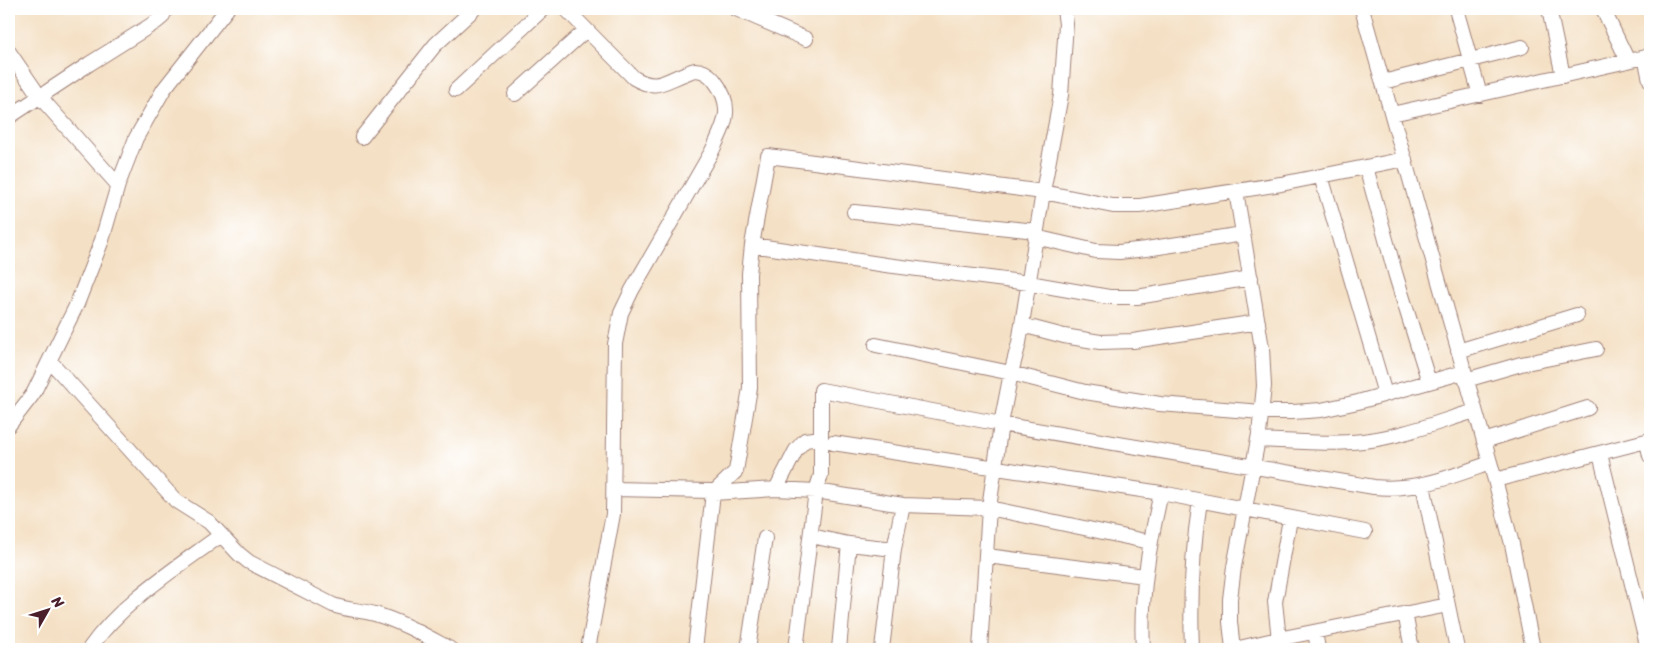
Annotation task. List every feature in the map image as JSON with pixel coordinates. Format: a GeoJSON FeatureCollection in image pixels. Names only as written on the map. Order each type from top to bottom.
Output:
{"type":"FeatureCollection","features":[{"type":"Feature","properties":{"kind":"street"},"geometry":{"type":"LineString","coordinates":[[9,117],[156,22],[162,17],[166,9]]}},
{"type":"Feature","properties":{"kind":"street"},"geometry":{"type":"LineString","coordinates":[[9,425],[33,394],[77,304],[102,240],[118,185],[136,138],[164,89],[227,9]]}},
{"type":"Feature","properties":{"kind":"street"},"geometry":{"type":"LineString","coordinates":[[362,137],[435,46],[474,9]]}},
{"type":"Feature","properties":{"kind":"street"},"geometry":{"type":"LineString","coordinates":[[456,90],[543,9]]}},
{"type":"Feature","properties":{"kind":"street"},"geometry":{"type":"LineString","coordinates":[[566,9],[634,78],[644,84],[654,85],[694,70],[704,71],[710,75],[722,91],[727,114],[712,151],[632,290],[621,313],[615,344],[613,514],[588,649]]}},
{"type":"Feature","properties":{"kind":"street"},"geometry":{"type":"LineString","coordinates":[[736,9],[806,39]]}},
{"type":"Feature","properties":{"kind":"street"},"geometry":{"type":"LineString","coordinates":[[980,649],[989,508],[1001,424],[1022,325],[1043,192],[1061,95],[1066,24],[1064,9]]}},
{"type":"Feature","properties":{"kind":"street"},"geometry":{"type":"LineString","coordinates":[[1362,9],[1406,159],[1495,480],[1512,544],[1533,649]]}},
{"type":"Feature","properties":{"kind":"street"},"geometry":{"type":"LineString","coordinates":[[1456,9],[1480,95]]}},
{"type":"Feature","properties":{"kind":"street"},"geometry":{"type":"LineString","coordinates":[[1549,9],[1563,76]]}},
{"type":"Feature","properties":{"kind":"street"},"geometry":{"type":"LineString","coordinates":[[1603,9],[1628,61]]}},
{"type":"Feature","properties":{"kind":"street"},"geometry":{"type":"LineString","coordinates":[[515,94],[586,30]]}},
{"type":"Feature","properties":{"kind":"street"},"geometry":{"type":"LineString","coordinates":[[1383,82],[1522,47]]}},
{"type":"Feature","properties":{"kind":"street"},"geometry":{"type":"LineString","coordinates":[[9,52],[40,96],[118,185]]}},
{"type":"Feature","properties":{"kind":"street"},"geometry":{"type":"LineString","coordinates":[[1392,114],[1648,56],[1650,80]]}},
{"type":"Feature","properties":{"kind":"street"},"geometry":{"type":"LineString","coordinates":[[695,649],[713,493],[736,471],[750,388],[749,274],[752,245],[768,156],[1043,192],[1113,206],[1140,206],[1236,191],[1406,159]]}},
{"type":"Feature","properties":{"kind":"street"},"geometry":{"type":"LineString","coordinates":[[1366,167],[1396,276],[1429,382]]}},
{"type":"Feature","properties":{"kind":"street"},"geometry":{"type":"LineString","coordinates":[[1321,176],[1385,394]]}},
{"type":"Feature","properties":{"kind":"street"},"geometry":{"type":"LineString","coordinates":[[1236,191],[1262,348],[1264,377],[1258,440],[1230,599],[1230,622],[1234,649],[1279,644],[1315,632],[1448,605]]}},
{"type":"Feature","properties":{"kind":"street"},"geometry":{"type":"LineString","coordinates":[[854,212],[1036,234],[1096,251],[1119,252],[1146,249],[1243,234]]}},
{"type":"Feature","properties":{"kind":"street"},"geometry":{"type":"LineString","coordinates":[[752,245],[886,265],[1029,283],[1083,294],[1109,297],[1170,292],[1251,278]]}},
{"type":"Feature","properties":{"kind":"street"},"geometry":{"type":"LineString","coordinates":[[1458,351],[1577,315]]}},
{"type":"Feature","properties":{"kind":"street"},"geometry":{"type":"LineString","coordinates":[[1022,325],[1064,336],[1100,342],[1134,341],[1258,322]]}},
{"type":"Feature","properties":{"kind":"street"},"geometry":{"type":"LineString","coordinates":[[876,345],[1011,373],[1085,392],[1113,397],[1160,404],[1262,412],[1321,410],[1358,402],[1429,382],[1596,349]]}},
{"type":"Feature","properties":{"kind":"street"},"geometry":{"type":"LineString","coordinates":[[50,361],[176,501],[210,522],[239,554],[249,562],[341,608],[367,612],[392,619],[450,649]]}},
{"type":"Feature","properties":{"kind":"street"},"geometry":{"type":"LineString","coordinates":[[796,649],[816,491],[827,440],[821,390],[1001,424],[1382,488],[1410,488],[1423,485],[1490,463]]}},
{"type":"Feature","properties":{"kind":"street"},"geometry":{"type":"LineString","coordinates":[[1484,441],[1588,408]]}},
{"type":"Feature","properties":{"kind":"street"},"geometry":{"type":"LineString","coordinates":[[1258,440],[1337,443],[1364,441],[1475,411]]}},
{"type":"Feature","properties":{"kind":"street"},"geometry":{"type":"LineString","coordinates":[[776,489],[796,450],[805,440],[827,440],[1160,493],[1365,532]]}},
{"type":"Feature","properties":{"kind":"street"},"geometry":{"type":"LineString","coordinates":[[1495,480],[1649,440],[1650,456]]}},
{"type":"Feature","properties":{"kind":"street"},"geometry":{"type":"LineString","coordinates":[[1600,454],[1648,649]]}},
{"type":"Feature","properties":{"kind":"street"},"geometry":{"type":"LineString","coordinates":[[1423,485],[1457,649]]}},
{"type":"Feature","properties":{"kind":"street"},"geometry":{"type":"LineString","coordinates":[[614,489],[711,491],[713,493],[776,489],[816,491],[903,505],[989,508],[1150,542]]}},
{"type":"Feature","properties":{"kind":"street"},"geometry":{"type":"LineString","coordinates":[[1144,649],[1142,624],[1145,576],[1160,493]]}},
{"type":"Feature","properties":{"kind":"street"},"geometry":{"type":"LineString","coordinates":[[1192,649],[1191,575],[1194,537],[1200,501]]}},
{"type":"Feature","properties":{"kind":"street"},"geometry":{"type":"LineString","coordinates":[[882,649],[894,549],[903,505]]}},
{"type":"Feature","properties":{"kind":"street"},"geometry":{"type":"LineString","coordinates":[[1279,644],[1275,602],[1290,519]]}},
{"type":"Feature","properties":{"kind":"street"},"geometry":{"type":"LineString","coordinates":[[89,649],[106,628],[140,596],[221,535]]}},
{"type":"Feature","properties":{"kind":"street"},"geometry":{"type":"LineString","coordinates":[[811,536],[849,544],[894,549]]}},
{"type":"Feature","properties":{"kind":"street"},"geometry":{"type":"LineString","coordinates":[[748,649],[765,538]]}},
{"type":"Feature","properties":{"kind":"street"},"geometry":{"type":"LineString","coordinates":[[840,649],[849,544]]}},
{"type":"Feature","properties":{"kind":"street"},"geometry":{"type":"LineString","coordinates":[[987,556],[1145,576]]}},
{"type":"Feature","properties":{"kind":"street"},"geometry":{"type":"LineString","coordinates":[[1405,613],[1412,649]]}},
{"type":"Feature","properties":{"kind":"street"},"geometry":{"type":"LineString","coordinates":[[1315,632],[1318,649]]}}]}
